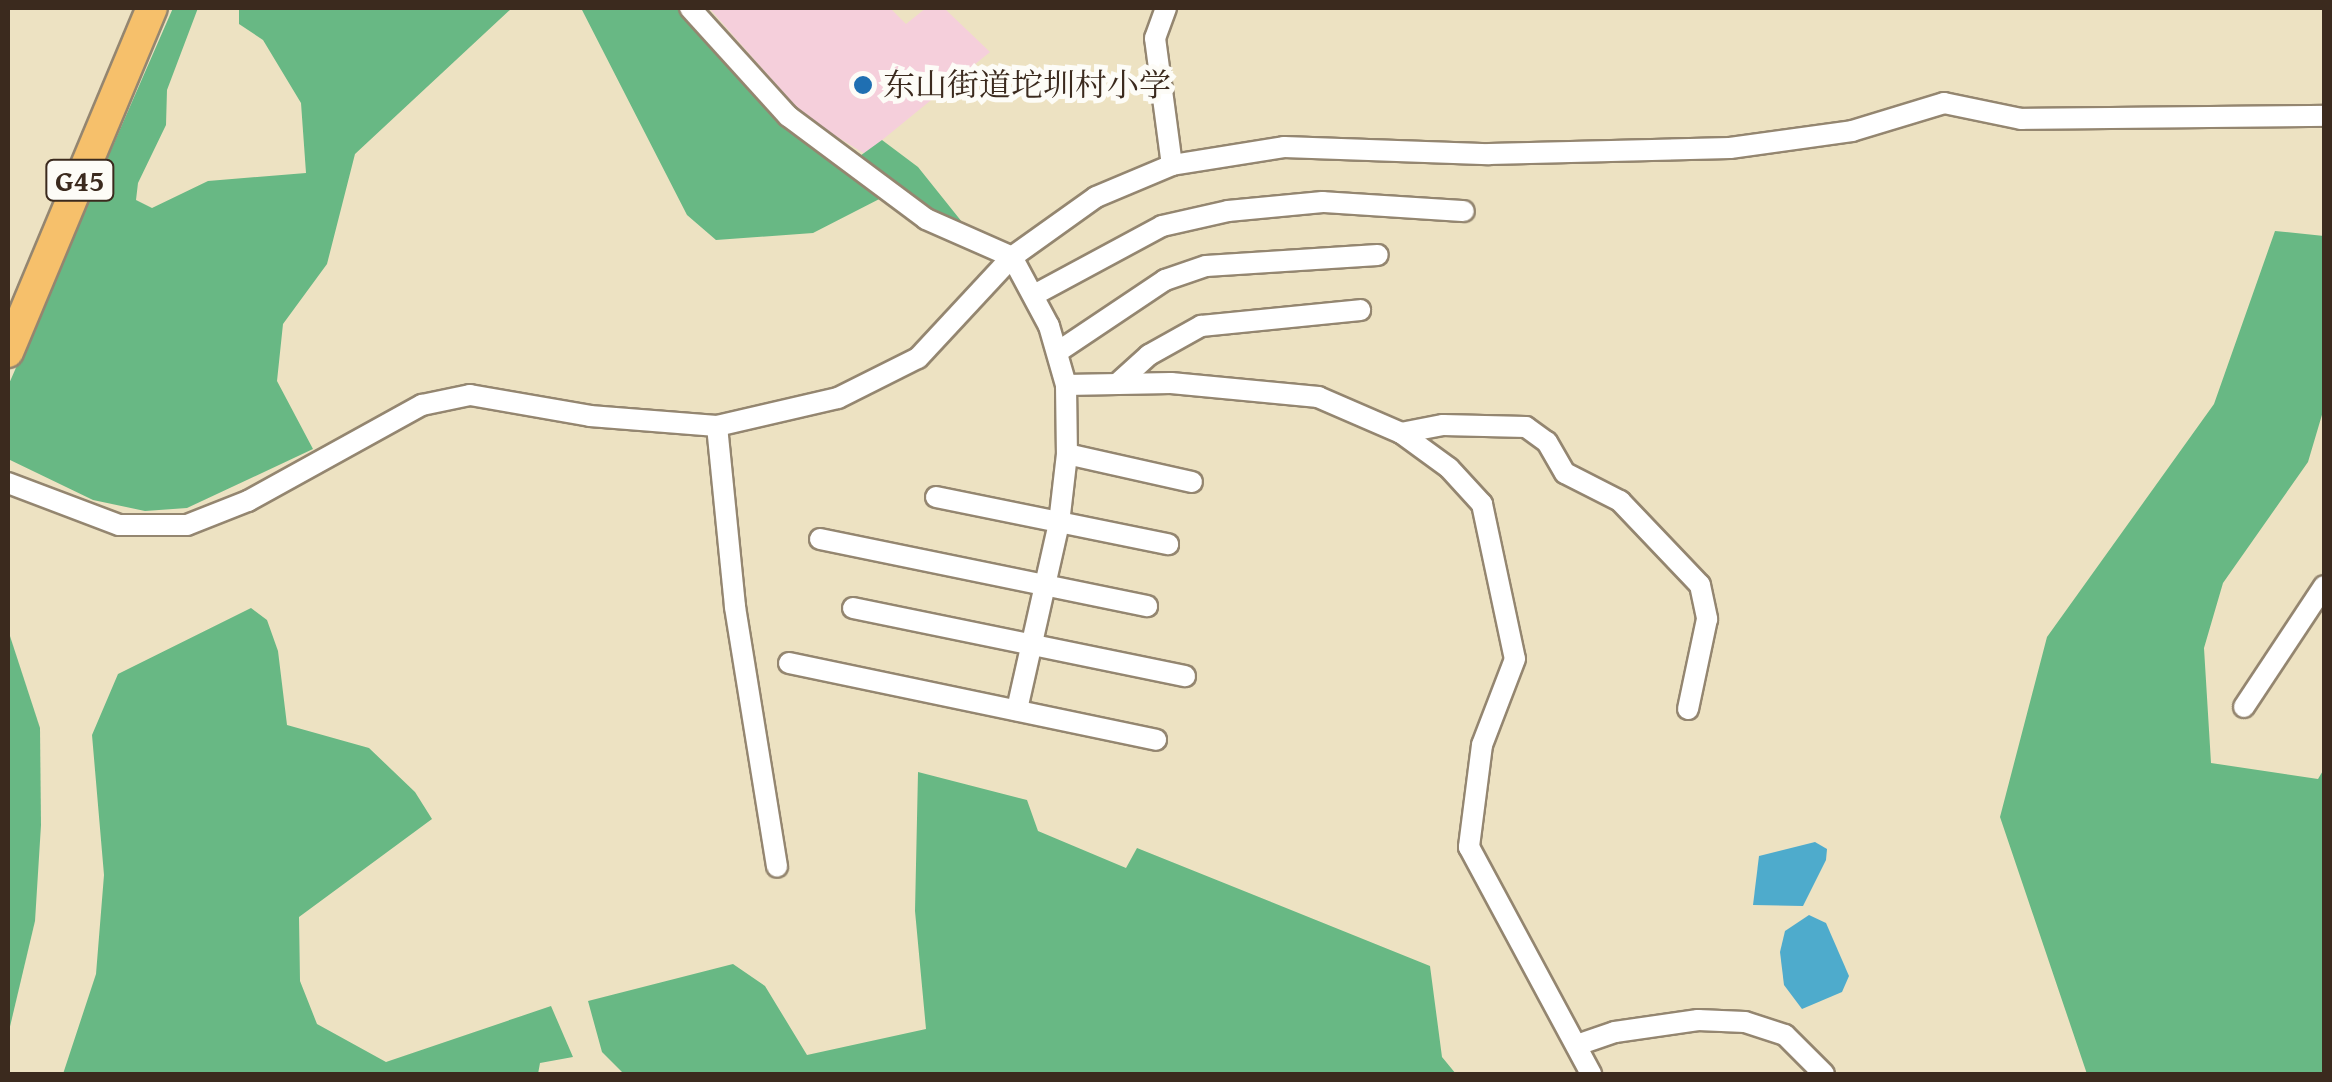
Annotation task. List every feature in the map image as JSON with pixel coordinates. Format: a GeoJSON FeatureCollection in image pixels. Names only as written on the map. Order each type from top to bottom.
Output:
{"type":"FeatureCollection","features":[{"type":"Feature","properties":{"kind":"highway","name":"G45"},"geometry":{"type":"LineString","coordinates":[[8,304],[132,8]]}},
{"type":"Feature","properties":{"kind":"highway","name":"G45"},"geometry":{"type":"LineString","coordinates":[[8,352],[152,8]]}},
{"type":"Feature","properties":{"kind":"street"},"geometry":{"type":"LineString","coordinates":[[690,8],[788,116],[926,218],[1012,258],[1034,296],[1059,351],[1066,385],[1067,454],[1060,523],[1041,586],[1018,710]]}},
{"type":"Feature","properties":{"kind":"street"},"geometry":{"type":"LineString","coordinates":[[1166,8],[1155,38],[1172,165]]}},
{"type":"Feature","properties":{"kind":"street"},"geometry":{"type":"LineString","coordinates":[[8,483],[119,526],[187,526],[248,501],[422,405],[470,395],[590,416],[717,426],[838,398],[918,358],[1012,258],[1096,197],[1172,165],[1284,147],[1489,154],[1730,148],[1852,131],[1944,103],[2020,119],[2324,116]]}},
{"type":"Feature","properties":{"kind":"street"},"geometry":{"type":"LineString","coordinates":[[1034,296],[1162,226],[1228,211],[1323,202],[1464,212]]}},
{"type":"Feature","properties":{"kind":"street"},"geometry":{"type":"LineString","coordinates":[[1059,351],[1166,280],[1206,266],[1378,255]]}},
{"type":"Feature","properties":{"kind":"street"},"geometry":{"type":"LineString","coordinates":[[1117,384],[1149,355],[1201,326],[1360,310]]}},
{"type":"Feature","properties":{"kind":"street"},"geometry":{"type":"LineString","coordinates":[[1066,385],[1117,384],[1318,397],[1401,434],[1448,468],[1482,504],[1515,658],[1482,745],[1469,847],[1592,1074]]}},
{"type":"Feature","properties":{"kind":"street"},"geometry":{"type":"LineString","coordinates":[[717,426],[736,607],[776,867]]}},
{"type":"Feature","properties":{"kind":"street"},"geometry":{"type":"LineString","coordinates":[[1401,434],[1443,426],[1526,427],[1546,442],[1565,473],[1620,501],[1700,585],[1707,619],[1688,708]]}},
{"type":"Feature","properties":{"kind":"street"},"geometry":{"type":"LineString","coordinates":[[1067,454],[1192,482]]}},
{"type":"Feature","properties":{"kind":"street"},"geometry":{"type":"LineString","coordinates":[[936,497],[1168,544]]}},
{"type":"Feature","properties":{"kind":"street"},"geometry":{"type":"LineString","coordinates":[[820,539],[1147,606]]}},
{"type":"Feature","properties":{"kind":"street"},"geometry":{"type":"LineString","coordinates":[[2244,707],[2324,586]]}},
{"type":"Feature","properties":{"kind":"street"},"geometry":{"type":"LineString","coordinates":[[852,608],[1185,676]]}},
{"type":"Feature","properties":{"kind":"street"},"geometry":{"type":"LineString","coordinates":[[789,663],[1156,740]]}},
{"type":"Feature","properties":{"kind":"street"},"geometry":{"type":"LineString","coordinates":[[1577,1045],[1616,1032],[1698,1020],[1745,1022],[1785,1034],[1824,1074]]}},
{"type":"Feature","properties":{"kind":"shaded area","name":"东山街道坨圳村小学"},"geometry":{"type":"Polygon","coordinates":[[[709,8],[890,8],[906,24],[926,8],[944,8],[990,52],[865,154],[805,117],[709,8]]]}},
{"type":"Feature","properties":{"kind":"green space"},"geometry":{"type":"Polygon","coordinates":[[[173,8],[198,8],[167,90],[166,125],[138,183],[136,200],[152,208],[208,181],[306,173],[301,103],[263,40],[239,24],[239,8],[512,8],[355,154],[327,264],[283,324],[277,381],[313,449],[187,508],[145,511],[93,500],[8,459],[8,386],[173,8]]]}},
{"type":"Feature","properties":{"kind":"green space"},"geometry":{"type":"Polygon","coordinates":[[[581,8],[690,8],[752,83],[853,161],[882,140],[918,167],[970,232],[893,192],[813,233],[716,240],[687,215],[581,8]]]}},
{"type":"Feature","properties":{"kind":"green space"},"geometry":{"type":"Polygon","coordinates":[[[2275,231],[2324,236],[2324,408],[2308,462],[2223,583],[2204,648],[2211,763],[2318,779],[2324,769],[2324,1074],[2087,1074],[2000,817],[2047,637],[2214,404],[2275,231]]]}},
{"type":"Feature","properties":{"kind":"green space"},"geometry":{"type":"Polygon","coordinates":[[[251,608],[267,620],[278,651],[287,725],[369,748],[415,792],[432,819],[299,917],[300,981],[317,1024],[386,1062],[551,1006],[573,1057],[540,1063],[538,1074],[63,1074],[96,974],[104,875],[92,735],[118,674],[251,608]]]}},
{"type":"Feature","properties":{"kind":"green space"},"geometry":{"type":"Polygon","coordinates":[[[8,630],[40,728],[41,825],[35,921],[8,1035],[8,630]]]}},
{"type":"Feature","properties":{"kind":"green space"},"geometry":{"type":"Polygon","coordinates":[[[918,772],[1027,800],[1038,831],[1126,868],[1137,848],[1430,966],[1442,1057],[1456,1074],[624,1074],[602,1052],[588,1001],[733,964],[765,986],[807,1055],[926,1029],[915,911],[918,772]]]}},
{"type":"Feature","properties":{"kind":"water"},"geometry":{"type":"Polygon","coordinates":[[[1815,842],[1827,849],[1826,860],[1803,906],[1753,905],[1759,856],[1815,842]]]}},
{"type":"Feature","properties":{"kind":"water"},"geometry":{"type":"Polygon","coordinates":[[[1809,915],[1826,923],[1849,976],[1842,992],[1802,1009],[1784,985],[1780,952],[1785,931],[1809,915]]]}},
{"type":"Feature","properties":{"kind":"place","name":"东山街道坨圳村小学"},"geometry":{"type":"Point","coordinates":[863,85]}}]}
